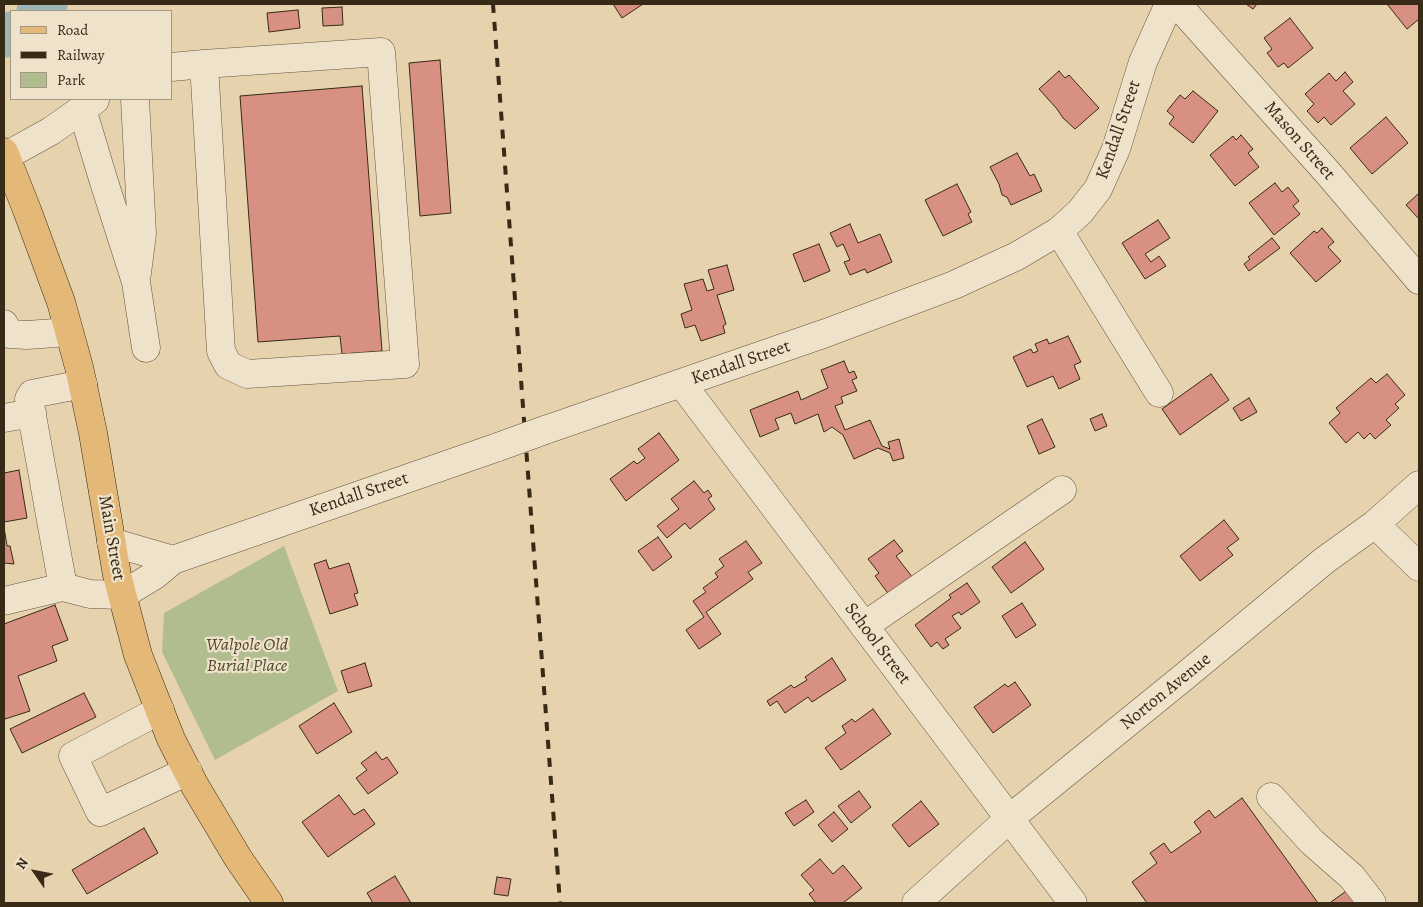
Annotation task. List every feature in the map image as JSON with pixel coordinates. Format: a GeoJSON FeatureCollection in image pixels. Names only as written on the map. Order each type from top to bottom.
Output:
{"type":"FeatureCollection","features":[{"type":"Feature","properties":{"kind":"main road","name":"Main Street"},"geometry":{"type":"LineString","coordinates":[[4,155],[27,210],[61,302],[83,384],[111,542],[122,595],[138,655],[171,739],[238,858],[269,903]]}},
{"type":"Feature","properties":{"kind":"street","name":"Kendall Street"},"geometry":{"type":"LineString","coordinates":[[122,595],[155,575],[173,560],[826,333],[954,285],[1017,256],[1059,231],[1080,212],[1098,190],[1116,149],[1143,62],[1169,4]]}},
{"type":"Feature","properties":{"kind":"street","name":"Mason Street"},"geometry":{"type":"LineString","coordinates":[[1178,4],[1328,172],[1419,280]]}},
{"type":"Feature","properties":{"kind":"street"},"geometry":{"type":"LineString","coordinates":[[172,67],[204,64],[381,52],[405,364],[247,374],[228,365],[221,350],[204,64]]}},
{"type":"Feature","properties":{"kind":"street"},"geometry":{"type":"LineString","coordinates":[[135,100],[142,234],[136,282]]}},
{"type":"Feature","properties":{"kind":"street"},"geometry":{"type":"LineString","coordinates":[[4,155],[51,131],[89,104],[104,182],[136,282],[146,348]]}},
{"type":"Feature","properties":{"kind":"street"},"geometry":{"type":"LineString","coordinates":[[1059,231],[1159,393]]}},
{"type":"Feature","properties":{"kind":"street"},"geometry":{"type":"LineString","coordinates":[[4,324],[8,334],[69,332]]}},
{"type":"Feature","properties":{"kind":"street"},"geometry":{"type":"LineString","coordinates":[[63,587],[29,399],[32,394],[83,384]]}},
{"type":"Feature","properties":{"kind":"street","name":"School Street"},"geometry":{"type":"LineString","coordinates":[[682,384],[1073,903]]}},
{"type":"Feature","properties":{"kind":"street"},"geometry":{"type":"LineString","coordinates":[[4,418],[32,413]]}},
{"type":"Feature","properties":{"kind":"street","name":"Norton Avenue"},"geometry":{"type":"LineString","coordinates":[[916,903],[1009,819],[1325,560],[1375,524],[1419,485]]}},
{"type":"Feature","properties":{"kind":"street"},"geometry":{"type":"LineString","coordinates":[[864,626],[1062,490]]}},
{"type":"Feature","properties":{"kind":"street"},"geometry":{"type":"LineString","coordinates":[[1375,524],[1419,567]]}},
{"type":"Feature","properties":{"kind":"street"},"geometry":{"type":"LineString","coordinates":[[111,542],[173,560]]}},
{"type":"Feature","properties":{"kind":"street"},"geometry":{"type":"LineString","coordinates":[[4,600],[63,587],[90,594],[122,595]]}},
{"type":"Feature","properties":{"kind":"street"},"geometry":{"type":"LineString","coordinates":[[160,710],[73,756],[100,812],[188,771]]}},
{"type":"Feature","properties":{"kind":"street"},"geometry":{"type":"LineString","coordinates":[[1271,797],[1312,842],[1352,877],[1372,903]]}},
{"type":"Feature","properties":{"kind":"green space","name":"Walpole Old Burial Place"},"geometry":{"type":"Polygon","coordinates":[[[284,546],[338,691],[215,760],[162,652],[164,613],[284,546]]]}},
{"type":"Feature","properties":{"kind":"building"},"geometry":{"type":"Polygon","coordinates":[[[613,4],[643,4],[622,18],[613,4]]]}},
{"type":"Feature","properties":{"kind":"building"},"geometry":{"type":"Polygon","coordinates":[[[1246,4],[1257,4],[1253,9],[1246,4]]]}},
{"type":"Feature","properties":{"kind":"building"},"geometry":{"type":"Polygon","coordinates":[[[1387,4],[1419,4],[1419,19],[1407,29],[1387,4]]]}},
{"type":"Feature","properties":{"kind":"building"},"geometry":{"type":"Polygon","coordinates":[[[342,7],[343,25],[323,26],[322,8],[342,7]]]}},
{"type":"Feature","properties":{"kind":"building"},"geometry":{"type":"Polygon","coordinates":[[[298,10],[300,28],[269,32],[267,13],[298,10]]]}},
{"type":"Feature","properties":{"kind":"building"},"geometry":{"type":"Polygon","coordinates":[[[1290,18],[1313,48],[1288,68],[1284,63],[1278,67],[1267,53],[1272,49],[1264,38],[1290,18]]]}},
{"type":"Feature","properties":{"kind":"building"},"geometry":{"type":"Polygon","coordinates":[[[440,60],[451,213],[420,216],[409,63],[440,60]]]}},
{"type":"Feature","properties":{"kind":"building"},"geometry":{"type":"Polygon","coordinates":[[[1059,71],[1065,78],[1069,75],[1099,108],[1075,129],[1063,118],[1039,89],[1059,71]]]}},
{"type":"Feature","properties":{"kind":"building"},"geometry":{"type":"Polygon","coordinates":[[[1345,72],[1353,82],[1343,91],[1355,104],[1331,125],[1324,117],[1318,123],[1307,111],[1314,104],[1305,94],[1329,73],[1336,81],[1345,72]]]}},
{"type":"Feature","properties":{"kind":"building"},"geometry":{"type":"Polygon","coordinates":[[[362,86],[382,351],[342,354],[340,336],[258,342],[240,96],[362,86]]]}},
{"type":"Feature","properties":{"kind":"building"},"geometry":{"type":"Polygon","coordinates":[[[1193,91],[1218,111],[1193,143],[1169,124],[1174,117],[1167,111],[1180,95],[1185,99],[1193,91]]]}},
{"type":"Feature","properties":{"kind":"building"},"geometry":{"type":"Polygon","coordinates":[[[1386,117],[1408,143],[1372,174],[1350,148],[1386,117]]]}},
{"type":"Feature","properties":{"kind":"building"},"geometry":{"type":"Polygon","coordinates":[[[1241,135],[1253,149],[1248,153],[1259,167],[1235,186],[1210,155],[1233,136],[1236,140],[1241,135]]]}},
{"type":"Feature","properties":{"kind":"building"},"geometry":{"type":"Polygon","coordinates":[[[1017,153],[1030,176],[1034,174],[1042,191],[1011,205],[1007,197],[1002,195],[999,184],[990,167],[1017,153]]]}},
{"type":"Feature","properties":{"kind":"building"},"geometry":{"type":"Polygon","coordinates":[[[1275,183],[1282,192],[1288,187],[1299,201],[1293,206],[1300,214],[1274,235],[1249,203],[1275,183]]]}},
{"type":"Feature","properties":{"kind":"building"},"geometry":{"type":"Polygon","coordinates":[[[957,184],[971,212],[968,214],[972,222],[943,236],[925,200],[957,184]]]}},
{"type":"Feature","properties":{"kind":"building"},"geometry":{"type":"Polygon","coordinates":[[[1419,193],[1419,219],[1406,205],[1419,193]]]}},
{"type":"Feature","properties":{"kind":"building"},"geometry":{"type":"Polygon","coordinates":[[[1158,220],[1170,238],[1145,254],[1151,262],[1159,256],[1166,266],[1145,279],[1122,243],[1158,220]]]}},
{"type":"Feature","properties":{"kind":"building"},"geometry":{"type":"Polygon","coordinates":[[[850,224],[858,243],[880,234],[892,262],[867,273],[865,269],[850,275],[844,262],[850,260],[843,244],[837,247],[830,233],[850,224]]]}},
{"type":"Feature","properties":{"kind":"building"},"geometry":{"type":"Polygon","coordinates":[[[1322,228],[1334,242],[1328,247],[1341,261],[1316,282],[1290,253],[1314,231],[1317,233],[1322,228]]]}},
{"type":"Feature","properties":{"kind":"building"},"geometry":{"type":"Polygon","coordinates":[[[1272,238],[1280,248],[1249,271],[1244,264],[1250,259],[1248,257],[1272,238]]]}},
{"type":"Feature","properties":{"kind":"building"},"geometry":{"type":"Polygon","coordinates":[[[819,244],[830,271],[804,282],[793,254],[819,244]]]}},
{"type":"Feature","properties":{"kind":"building"},"geometry":{"type":"Polygon","coordinates":[[[727,265],[734,290],[717,295],[726,324],[723,326],[725,333],[701,341],[695,325],[685,328],[681,314],[692,310],[684,284],[703,279],[707,291],[714,289],[708,270],[727,265]]]}},
{"type":"Feature","properties":{"kind":"building"},"geometry":{"type":"Polygon","coordinates":[[[1068,336],[1081,362],[1074,365],[1080,379],[1059,389],[1053,376],[1027,387],[1013,357],[1031,349],[1033,353],[1038,351],[1035,344],[1047,339],[1049,344],[1068,336]]]}},
{"type":"Feature","properties":{"kind":"building"},"geometry":{"type":"Polygon","coordinates":[[[844,361],[849,373],[854,371],[857,378],[852,380],[857,391],[841,397],[843,403],[835,406],[845,430],[870,420],[882,446],[890,449],[888,442],[899,439],[904,458],[893,461],[890,453],[878,448],[854,459],[843,435],[832,427],[824,432],[818,414],[795,424],[791,413],[775,419],[779,429],[760,437],[750,410],[798,391],[801,400],[828,388],[821,370],[844,361]]]}},
{"type":"Feature","properties":{"kind":"building"},"geometry":{"type":"Polygon","coordinates":[[[1211,374],[1229,400],[1180,435],[1162,409],[1211,374]]]}},
{"type":"Feature","properties":{"kind":"building"},"geometry":{"type":"Polygon","coordinates":[[[1387,374],[1405,395],[1395,404],[1399,408],[1386,420],[1391,425],[1375,439],[1370,433],[1364,439],[1358,432],[1346,443],[1329,423],[1340,413],[1336,408],[1371,378],[1376,383],[1387,374]]]}},
{"type":"Feature","properties":{"kind":"building"},"geometry":{"type":"Polygon","coordinates":[[[1249,398],[1257,412],[1241,421],[1233,408],[1249,398]]]}},
{"type":"Feature","properties":{"kind":"building"},"geometry":{"type":"Polygon","coordinates":[[[1102,414],[1107,426],[1095,431],[1090,419],[1102,414]]]}},
{"type":"Feature","properties":{"kind":"building"},"geometry":{"type":"Polygon","coordinates":[[[1042,419],[1055,447],[1039,454],[1027,426],[1042,419]]]}},
{"type":"Feature","properties":{"kind":"building"},"geometry":{"type":"Polygon","coordinates":[[[659,433],[679,460],[626,501],[610,479],[634,461],[637,464],[645,458],[638,449],[659,433]]]}},
{"type":"Feature","properties":{"kind":"building"},"geometry":{"type":"Polygon","coordinates":[[[19,470],[27,518],[4,522],[4,473],[19,470]]]}},
{"type":"Feature","properties":{"kind":"building"},"geometry":{"type":"Polygon","coordinates":[[[694,481],[704,493],[708,490],[712,496],[708,499],[715,509],[690,529],[685,523],[667,538],[657,526],[679,509],[671,499],[694,481]]]}},
{"type":"Feature","properties":{"kind":"building"},"geometry":{"type":"Polygon","coordinates":[[[1224,520],[1239,539],[1227,548],[1233,555],[1200,581],[1180,556],[1224,520]]]}},
{"type":"Feature","properties":{"kind":"building"},"geometry":{"type":"Polygon","coordinates":[[[4,527],[7,546],[10,546],[14,564],[4,563],[4,527]]]}},
{"type":"Feature","properties":{"kind":"building"},"geometry":{"type":"Polygon","coordinates":[[[658,537],[672,557],[653,571],[638,551],[658,537]]]}},
{"type":"Feature","properties":{"kind":"building"},"geometry":{"type":"Polygon","coordinates":[[[894,540],[903,551],[896,556],[913,578],[890,596],[875,576],[879,573],[868,559],[894,540]]]}},
{"type":"Feature","properties":{"kind":"building"},"geometry":{"type":"Polygon","coordinates":[[[746,541],[762,563],[748,572],[753,579],[706,612],[721,634],[699,649],[686,630],[704,617],[693,601],[706,592],[703,588],[718,577],[715,573],[724,566],[719,559],[746,541]]]}},
{"type":"Feature","properties":{"kind":"building"},"geometry":{"type":"Polygon","coordinates":[[[1025,542],[1044,569],[1011,593],[992,567],[1025,542]]]}},
{"type":"Feature","properties":{"kind":"building"},"geometry":{"type":"Polygon","coordinates":[[[326,560],[329,569],[349,563],[358,593],[354,594],[358,605],[330,614],[314,564],[326,560]]]}},
{"type":"Feature","properties":{"kind":"building"},"geometry":{"type":"Polygon","coordinates":[[[967,583],[980,602],[961,615],[959,612],[952,616],[961,628],[945,639],[949,645],[943,649],[937,642],[931,647],[915,625],[951,598],[949,595],[967,583]]]}},
{"type":"Feature","properties":{"kind":"building"},"geometry":{"type":"Polygon","coordinates":[[[1022,603],[1036,625],[1016,638],[1002,616],[1022,603]]]}},
{"type":"Feature","properties":{"kind":"building"},"geometry":{"type":"Polygon","coordinates":[[[55,605],[68,640],[52,646],[57,661],[18,676],[30,711],[5,719],[4,624],[55,605]]]}},
{"type":"Feature","properties":{"kind":"building"},"geometry":{"type":"Polygon","coordinates":[[[832,658],[846,680],[812,702],[808,697],[785,713],[777,701],[770,706],[767,701],[791,685],[794,688],[807,680],[805,677],[832,658]]]}},
{"type":"Feature","properties":{"kind":"building"},"geometry":{"type":"Polygon","coordinates":[[[365,663],[372,686],[348,693],[341,671],[365,663]]]}},
{"type":"Feature","properties":{"kind":"building"},"geometry":{"type":"Polygon","coordinates":[[[1015,682],[1031,705],[993,733],[974,707],[1005,684],[1008,687],[1015,682]]]}},
{"type":"Feature","properties":{"kind":"building"},"geometry":{"type":"Polygon","coordinates":[[[84,693],[96,717],[22,753],[10,729],[84,693]]]}},
{"type":"Feature","properties":{"kind":"building"},"geometry":{"type":"Polygon","coordinates":[[[334,703],[352,732],[317,754],[299,726],[334,703]]]}},
{"type":"Feature","properties":{"kind":"building"},"geometry":{"type":"Polygon","coordinates":[[[873,709],[891,734],[841,770],[825,748],[846,733],[842,726],[852,719],[855,722],[873,709]]]}},
{"type":"Feature","properties":{"kind":"building"},"geometry":{"type":"Polygon","coordinates":[[[376,752],[382,760],[387,757],[398,773],[368,794],[356,778],[367,770],[361,763],[376,752]]]}},
{"type":"Feature","properties":{"kind":"building"},"geometry":{"type":"Polygon","coordinates":[[[859,791],[871,807],[851,823],[838,806],[859,791]]]}},
{"type":"Feature","properties":{"kind":"building"},"geometry":{"type":"Polygon","coordinates":[[[339,795],[354,815],[364,809],[375,824],[328,857],[302,822],[339,795]]]}},
{"type":"Feature","properties":{"kind":"building"},"geometry":{"type":"Polygon","coordinates":[[[1242,798],[1318,903],[1147,903],[1132,882],[1157,863],[1150,853],[1164,843],[1171,853],[1201,832],[1194,822],[1209,810],[1215,818],[1242,798]]]}},
{"type":"Feature","properties":{"kind":"building"},"geometry":{"type":"Polygon","coordinates":[[[806,800],[814,812],[794,826],[785,813],[806,800]]]}},
{"type":"Feature","properties":{"kind":"building"},"geometry":{"type":"Polygon","coordinates":[[[921,801],[939,824],[909,847],[892,825],[921,801]]]}},
{"type":"Feature","properties":{"kind":"building"},"geometry":{"type":"Polygon","coordinates":[[[834,812],[848,829],[832,842],[818,825],[834,812]]]}},
{"type":"Feature","properties":{"kind":"building"},"geometry":{"type":"Polygon","coordinates":[[[144,828],[158,853],[87,894],[72,870],[144,828]]]}},
{"type":"Feature","properties":{"kind":"building"},"geometry":{"type":"Polygon","coordinates":[[[820,859],[833,874],[843,865],[862,888],[843,903],[816,903],[809,894],[814,890],[801,875],[820,859]]]}},
{"type":"Feature","properties":{"kind":"building"},"geometry":{"type":"Polygon","coordinates":[[[395,876],[411,903],[373,903],[367,893],[395,876]]]}},
{"type":"Feature","properties":{"kind":"building"},"geometry":{"type":"Polygon","coordinates":[[[497,877],[511,879],[508,896],[494,894],[497,877]]]}},
{"type":"Feature","properties":{"kind":"building"},"geometry":{"type":"Polygon","coordinates":[[[1349,889],[1359,903],[1331,902],[1349,889]]]}},
{"type":"Feature","properties":{"kind":"waterway"},"geometry":{"type":"LineString","coordinates":[[38,10],[47,4]]}},
{"type":"Feature","properties":{"kind":"waterway"},"geometry":{"type":"LineString","coordinates":[[4,37],[10,33]]}},
{"type":"Feature","properties":{"kind":"railway"},"geometry":{"type":"LineString","coordinates":[[493,4],[560,903]]}}]}
